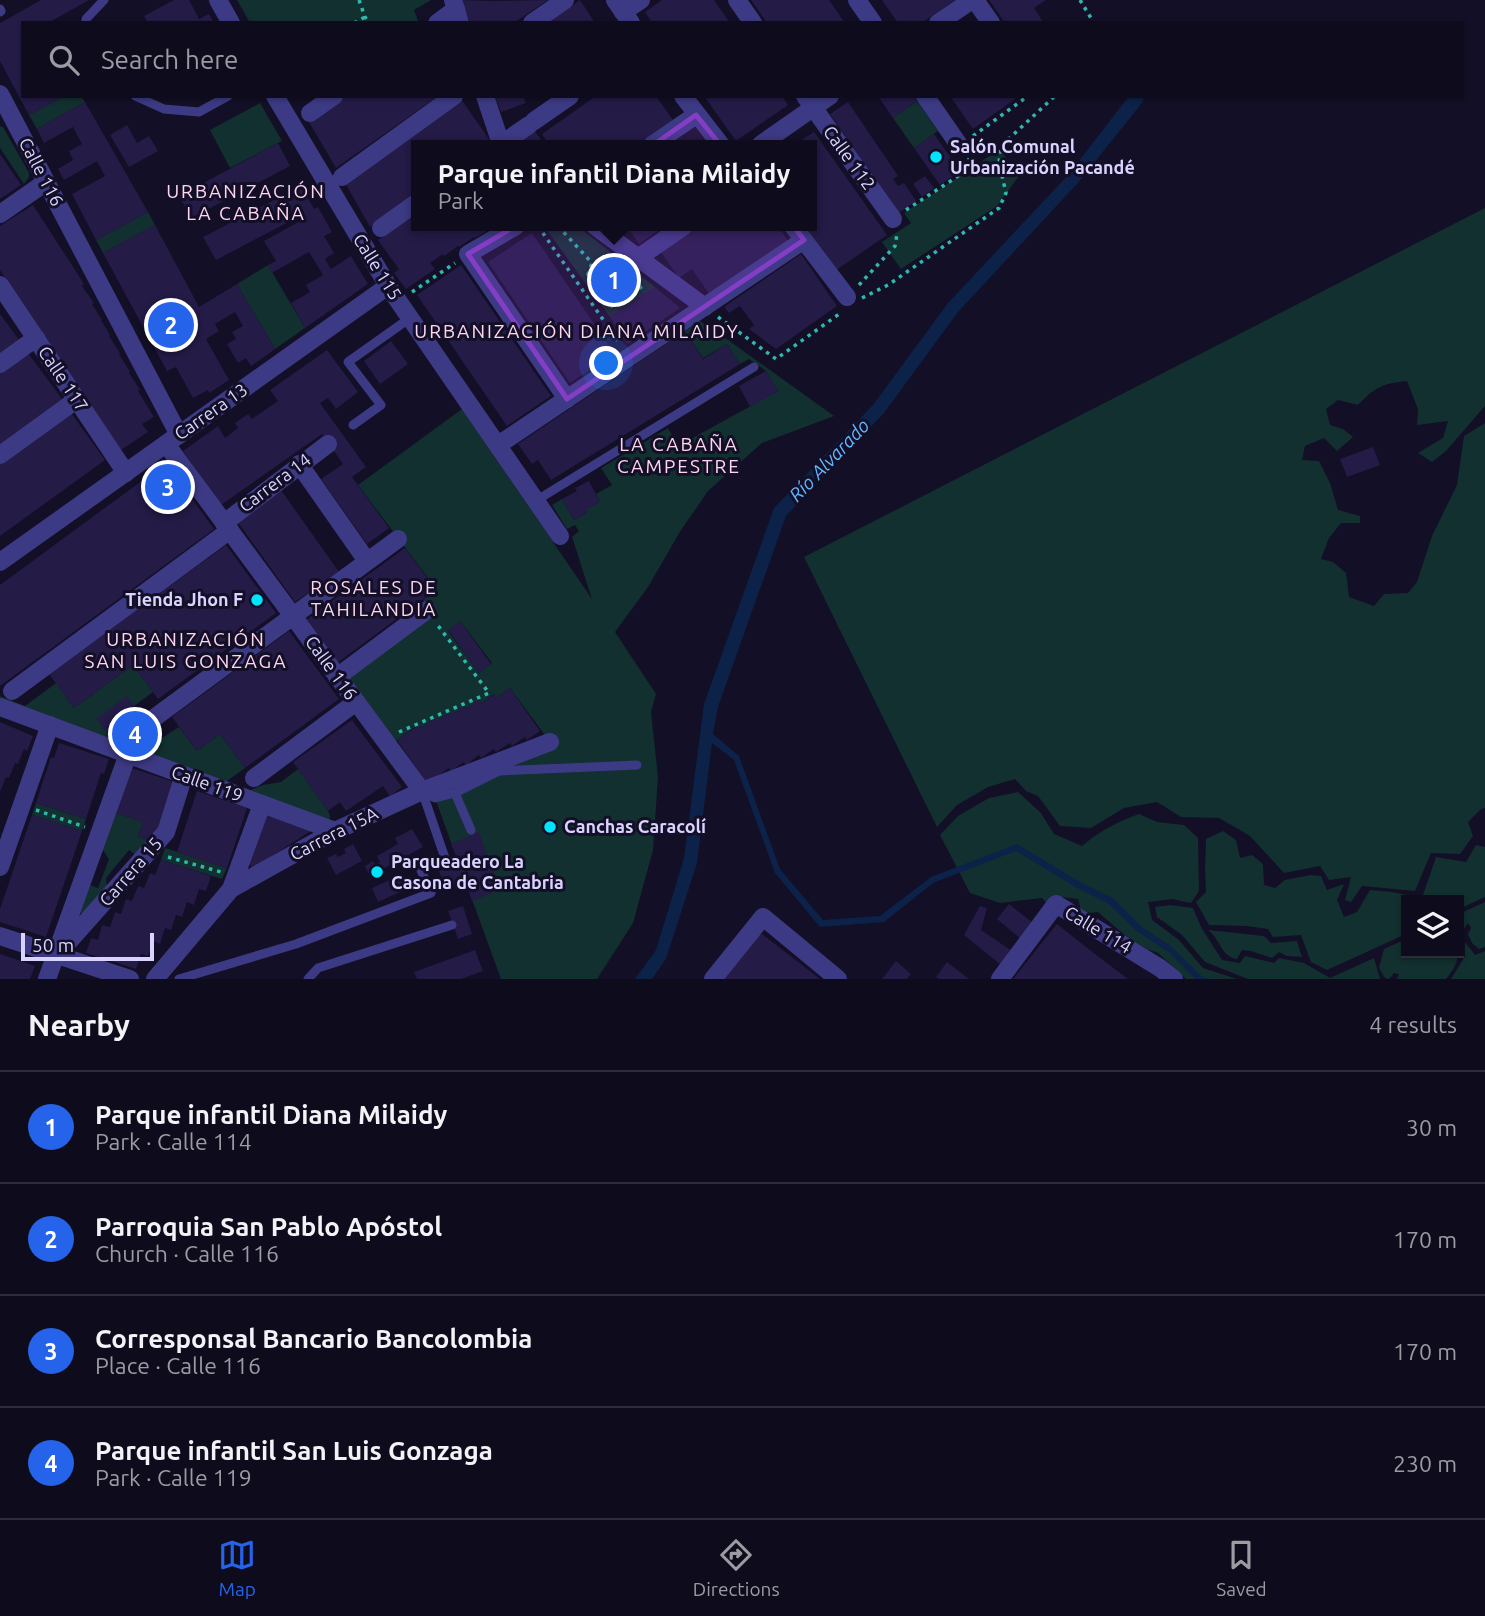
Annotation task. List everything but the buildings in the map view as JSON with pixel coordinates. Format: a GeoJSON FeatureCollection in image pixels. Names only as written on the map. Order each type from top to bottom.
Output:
{"type":"FeatureCollection","features":[{"type":"Feature","properties":{"kind":"street"},"geometry":{"type":"LineString","coordinates":[[218,0],[230,21]]}},
{"type":"Feature","properties":{"kind":"street"},"geometry":{"type":"LineString","coordinates":[[535,21],[565,0]]}},
{"type":"Feature","properties":{"kind":"street"},"geometry":{"type":"LineString","coordinates":[[623,12],[641,0]]}},
{"type":"Feature","properties":{"kind":"street"},"geometry":{"type":"LineString","coordinates":[[737,0],[752,21]]}},
{"type":"Feature","properties":{"kind":"street"},"geometry":{"type":"LineString","coordinates":[[857,0],[872,21]]}},
{"type":"Feature","properties":{"kind":"street"},"geometry":{"type":"LineString","coordinates":[[941,21],[974,0],[990,21]]}},
{"type":"Feature","properties":{"kind":"street"},"geometry":{"type":"LineString","coordinates":[[440,21],[456,11]]}},
{"type":"Feature","properties":{"kind":"street","name":"Calle 115"},"geometry":{"type":"LineString","coordinates":[[276,98],[388,286],[561,536]]}},
{"type":"Feature","properties":{"kind":"street"},"geometry":{"type":"LineString","coordinates":[[310,113],[331,98]]}},
{"type":"Feature","properties":{"kind":"street"},"geometry":{"type":"LineString","coordinates":[[342,177],[451,98]]}},
{"type":"Feature","properties":{"kind":"street"},"geometry":{"type":"LineString","coordinates":[[486,98],[498,140]]}},
{"type":"Feature","properties":{"kind":"street"},"geometry":{"type":"LineString","coordinates":[[507,140],[567,98]]}},
{"type":"Feature","properties":{"kind":"street"},"geometry":{"type":"LineString","coordinates":[[683,98],[717,140]]}},
{"type":"Feature","properties":{"kind":"street"},"geometry":{"type":"LineString","coordinates":[[926,98],[959,145]]}},
{"type":"Feature","properties":{"kind":"street"},"geometry":{"type":"LineString","coordinates":[[766,140],[809,102]]}},
{"type":"Feature","properties":{"kind":"street","name":"Calle 112"},"geometry":{"type":"LineString","coordinates":[[809,102],[893,219]]}},
{"type":"Feature","properties":{"kind":"street","name":"Calle 116"},"geometry":{"type":"LineString","coordinates":[[2,103],[46,182],[172,440],[227,526],[422,791]]}},
{"type":"Feature","properties":{"kind":"street"},"geometry":{"type":"LineString","coordinates":[[659,140],[696,115]]}},
{"type":"Feature","properties":{"kind":"street"},"geometry":{"type":"LineString","coordinates":[[0,214],[46,182]]}},
{"type":"Feature","properties":{"kind":"street"},"geometry":{"type":"LineString","coordinates":[[381,228],[411,207]]}},
{"type":"Feature","properties":{"kind":"street"},"geometry":{"type":"LineString","coordinates":[[507,231],[468,254],[567,399]]}},
{"type":"Feature","properties":{"kind":"street"},"geometry":{"type":"LineString","coordinates":[[601,231],[705,307]]}},
{"type":"Feature","properties":{"kind":"street"},"geometry":{"type":"LineString","coordinates":[[638,258],[677,231]]}},
{"type":"Feature","properties":{"kind":"street"},"geometry":{"type":"LineString","coordinates":[[498,445],[705,307],[798,233],[847,298]]}},
{"type":"Feature","properties":{"kind":"street","name":"Calle 117"},"geometry":{"type":"LineString","coordinates":[[0,285],[126,473]]}},
{"type":"Feature","properties":{"kind":"street","name":"Carrera 13"},"geometry":{"type":"LineString","coordinates":[[0,562],[388,286]]}},
{"type":"Feature","properties":{"kind":"street"},"geometry":{"type":"LineString","coordinates":[[0,365],[36,338]]}},
{"type":"Feature","properties":{"kind":"street"},"geometry":{"type":"LineString","coordinates":[[0,455],[76,400]]}},
{"type":"Feature","properties":{"kind":"street","name":"Carrera 14"},"geometry":{"type":"LineString","coordinates":[[12,691],[227,526],[299,464],[328,444]]}},
{"type":"Feature","properties":{"kind":"street"},"geometry":{"type":"LineString","coordinates":[[299,464],[367,561]]}},
{"type":"Feature","properties":{"kind":"street"},"geometry":{"type":"LineString","coordinates":[[154,718],[398,539]]}},
{"type":"Feature","properties":{"kind":"street"},"geometry":{"type":"LineString","coordinates":[[337,677],[427,610]]}},
{"type":"Feature","properties":{"kind":"street"},"geometry":{"type":"LineString","coordinates":[[254,778],[356,702]]}},
{"type":"Feature","properties":{"kind":"street","name":"Calle 119"},"geometry":{"type":"LineString","coordinates":[[0,707],[335,831]]}},
{"type":"Feature","properties":{"kind":"street"},"geometry":{"type":"LineString","coordinates":[[0,867],[50,725]]}},
{"type":"Feature","properties":{"kind":"street","name":"Carrera 15A"},"geometry":{"type":"LineString","coordinates":[[155,979],[233,883],[335,831],[422,791],[550,742]]}},
{"type":"Feature","properties":{"kind":"street","name":"Carrera 15"},"geometry":{"type":"LineString","coordinates":[[47,979],[100,833],[132,756]]}},
{"type":"Feature","properties":{"kind":"street","name":"Carrera 15"},"geometry":{"type":"LineString","coordinates":[[56,956],[166,832],[184,775]]}},
{"type":"Feature","properties":{"kind":"street"},"geometry":{"type":"LineString","coordinates":[[233,883],[262,804]]}},
{"type":"Feature","properties":{"kind":"street"},"geometry":{"type":"LineString","coordinates":[[0,828],[22,805]]}},
{"type":"Feature","properties":{"kind":"street","name":"Calle 114"},"geometry":{"type":"LineString","coordinates":[[1000,979],[1056,904],[1161,975]]}},
{"type":"Feature","properties":{"kind":"street"},"geometry":{"type":"LineString","coordinates":[[713,979],[763,917],[838,979]]}},
{"type":"Feature","properties":{"kind":"street"},"geometry":{"type":"LineString","coordinates":[[0,936],[127,979]]}},
{"type":"Feature","properties":{"kind":"lane"},"geometry":{"type":"LineString","coordinates":[[86,21],[104,0]]}},
{"type":"Feature","properties":{"kind":"lane"},"geometry":{"type":"LineString","coordinates":[[139,98],[164,109],[199,112],[224,98]]}},
{"type":"Feature","properties":{"kind":"lane"},"geometry":{"type":"LineString","coordinates":[[353,425],[381,405],[348,362],[410,318]]}},
{"type":"Feature","properties":{"kind":"lane"},"geometry":{"type":"LineString","coordinates":[[537,500],[754,368]]}},
{"type":"Feature","properties":{"kind":"lane"},"geometry":{"type":"LineString","coordinates":[[422,791],[435,798],[455,793],[499,771],[637,765]]}},
{"type":"Feature","properties":{"kind":"lane"},"geometry":{"type":"LineString","coordinates":[[179,979],[296,944],[430,893],[420,868],[445,858],[422,791]]}},
{"type":"Feature","properties":{"kind":"lane"},"geometry":{"type":"LineString","coordinates":[[455,793],[471,830]]}},
{"type":"Feature","properties":{"kind":"lane"},"geometry":{"type":"LineString","coordinates":[[308,979],[318,968],[452,925]]}},
{"type":"Feature","properties":{"kind":"path"},"geometry":{"type":"LineString","coordinates":[[359,0],[368,21]]}},
{"type":"Feature","properties":{"kind":"path"},"geometry":{"type":"LineString","coordinates":[[1080,0],[1093,21]]}},
{"type":"Feature","properties":{"kind":"path"},"geometry":{"type":"LineString","coordinates":[[358,21],[365,17]]}},
{"type":"Feature","properties":{"kind":"path"},"geometry":{"type":"LineString","coordinates":[[847,298],[863,298],[888,285],[999,208],[1006,193],[999,163],[1001,146],[1053,98]]}},
{"type":"Feature","properties":{"kind":"path"},"geometry":{"type":"LineString","coordinates":[[542,231],[630,357]]}},
{"type":"Feature","properties":{"kind":"path"},"geometry":{"type":"LineString","coordinates":[[563,231],[592,263]]}},
{"type":"Feature","properties":{"kind":"path"},"geometry":{"type":"LineString","coordinates":[[398,301],[468,254]]}},
{"type":"Feature","properties":{"kind":"path"},"geometry":{"type":"LineString","coordinates":[[602,259],[615,263],[642,286],[610,307],[588,274],[592,263],[602,259]]}},
{"type":"Feature","properties":{"kind":"path"},"geometry":{"type":"LineString","coordinates":[[705,307],[776,359]]}},
{"type":"Feature","properties":{"kind":"path"},"geometry":{"type":"LineString","coordinates":[[384,739],[489,692],[427,610]]}},
{"type":"Feature","properties":{"kind":"path"},"geometry":{"type":"LineString","coordinates":[[132,756],[160,741],[154,718]]}},
{"type":"Feature","properties":{"kind":"path"},"geometry":{"type":"LineString","coordinates":[[22,805],[100,833]]}},
{"type":"Feature","properties":{"kind":"path"},"geometry":{"type":"LineString","coordinates":[[149,851],[233,883]]}},
{"type":"Feature","properties":{"kind":"highlighted area"},"geometry":{"type":"Polygon","coordinates":[[[696,115],[735,163],[756,175],[804,240],[567,399],[468,254],[553,204],[567,205],[696,115]]]}},
{"type":"Feature","properties":{"kind":"green space"},"geometry":{"type":"Polygon","coordinates":[[[237,0],[431,0],[414,10],[418,21],[249,21],[237,0]]]}},
{"type":"Feature","properties":{"kind":"green space"},"geometry":{"type":"Polygon","coordinates":[[[60,98],[82,98],[85,102],[37,129],[29,115],[60,98]]]}},
{"type":"Feature","properties":{"kind":"green space"},"geometry":{"type":"Polygon","coordinates":[[[917,101],[938,131],[914,148],[893,118],[917,101]]]}},
{"type":"Feature","properties":{"kind":"green space"},"geometry":{"type":"Polygon","coordinates":[[[260,103],[282,141],[230,168],[210,130],[260,103]]]}},
{"type":"Feature","properties":{"kind":"green space"},"geometry":{"type":"Polygon","coordinates":[[[0,126],[29,173],[24,184],[0,148],[0,126]]]}},
{"type":"Feature","properties":{"kind":"green space"},"geometry":{"type":"Polygon","coordinates":[[[1000,149],[1019,176],[997,206],[901,269],[882,242],[911,223],[904,213],[1000,149]]]}},
{"type":"Feature","properties":{"kind":"green space"},"geometry":{"type":"Polygon","coordinates":[[[1485,208],[1485,406],[1446,451],[1432,462],[1418,453],[1443,438],[1448,421],[1417,425],[1418,409],[1407,381],[1391,383],[1374,390],[1358,405],[1338,400],[1326,409],[1330,425],[1343,429],[1353,437],[1337,451],[1324,438],[1305,446],[1302,460],[1319,461],[1330,483],[1338,510],[1360,516],[1360,523],[1341,523],[1329,538],[1321,559],[1333,562],[1346,573],[1349,597],[1374,606],[1384,594],[1408,593],[1417,582],[1432,536],[1457,485],[1464,436],[1485,423],[1485,808],[1468,822],[1473,836],[1460,854],[1431,853],[1415,891],[1362,886],[1351,902],[1345,900],[1351,877],[1329,880],[1320,866],[1284,873],[1250,836],[1219,818],[1181,817],[1157,802],[1124,808],[1091,828],[1060,826],[1038,796],[1026,791],[1015,779],[988,787],[957,805],[937,827],[804,557],[1485,208]]]}},
{"type":"Feature","properties":{"kind":"green space"},"geometry":{"type":"Polygon","coordinates":[[[148,212],[155,225],[103,253],[96,240],[148,212]]]}},
{"type":"Feature","properties":{"kind":"green space"},"geometry":{"type":"Polygon","coordinates":[[[548,231],[583,231],[655,287],[610,317],[548,231]]]}},
{"type":"Feature","properties":{"kind":"green space"},"geometry":{"type":"Polygon","coordinates":[[[268,265],[305,328],[275,349],[237,284],[268,265]]]}},
{"type":"Feature","properties":{"kind":"green space"},"geometry":{"type":"Polygon","coordinates":[[[700,321],[834,416],[762,443],[708,491],[681,530],[648,587],[615,632],[656,694],[651,712],[658,777],[653,850],[633,923],[597,979],[501,979],[432,790],[553,746],[510,688],[497,697],[494,694],[482,703],[479,700],[466,709],[464,706],[451,715],[436,721],[434,719],[421,728],[418,725],[394,742],[347,675],[432,611],[423,600],[437,590],[358,485],[462,409],[592,599],[572,537],[579,531],[575,525],[567,529],[552,505],[562,499],[574,520],[587,513],[586,509],[600,502],[596,494],[612,485],[601,468],[668,428],[678,446],[778,391],[766,371],[749,359],[740,364],[727,344],[703,358],[685,331],[700,321]],[[460,621],[448,631],[479,673],[492,663],[460,621]]]}},
{"type":"Feature","properties":{"kind":"green space"},"geometry":{"type":"Polygon","coordinates":[[[133,665],[153,692],[134,706],[159,740],[179,727],[197,751],[220,734],[245,768],[227,781],[250,790],[281,782],[298,769],[328,811],[329,822],[0,704],[0,696],[25,706],[56,683],[74,708],[133,665]]]}},
{"type":"Feature","properties":{"kind":"green space"},"geometry":{"type":"Polygon","coordinates":[[[1018,792],[1041,813],[1054,834],[1082,846],[1109,827],[1139,814],[1157,822],[1184,825],[1198,838],[1199,891],[1191,903],[1172,899],[1148,902],[1152,920],[1179,940],[1203,968],[1237,979],[1186,979],[1158,953],[1128,938],[1098,912],[1082,914],[1078,899],[1062,897],[1049,906],[1042,898],[1000,903],[970,893],[940,835],[958,816],[989,798],[1018,792]]]}},
{"type":"Feature","properties":{"kind":"green space"},"geometry":{"type":"Polygon","coordinates":[[[36,803],[86,819],[82,831],[32,815],[36,803]]]}},
{"type":"Feature","properties":{"kind":"green space"},"geometry":{"type":"Polygon","coordinates":[[[116,813],[143,822],[138,837],[149,840],[136,855],[129,850],[106,878],[107,889],[81,914],[80,910],[90,885],[98,888],[109,859],[102,849],[116,813]]]}},
{"type":"Feature","properties":{"kind":"green space"},"geometry":{"type":"Polygon","coordinates":[[[1223,831],[1236,840],[1240,858],[1252,855],[1263,864],[1264,885],[1275,888],[1285,880],[1311,875],[1321,876],[1327,890],[1344,884],[1337,900],[1344,917],[1357,912],[1370,890],[1407,895],[1401,895],[1401,936],[1327,970],[1311,962],[1301,935],[1273,937],[1268,929],[1209,925],[1196,902],[1206,892],[1206,839],[1223,831]]]}},
{"type":"Feature","properties":{"kind":"green space"},"geometry":{"type":"Polygon","coordinates":[[[1476,845],[1485,847],[1485,897],[1464,907],[1464,895],[1423,895],[1436,857],[1466,862],[1476,845]]]}},
{"type":"Feature","properties":{"kind":"green space"},"geometry":{"type":"Polygon","coordinates":[[[165,848],[227,868],[222,879],[161,860],[165,848]]]}},
{"type":"Feature","properties":{"kind":"green space"},"geometry":{"type":"Polygon","coordinates":[[[1485,902],[1485,947],[1479,949],[1472,943],[1468,934],[1471,928],[1468,923],[1464,929],[1464,912],[1485,902]]]}},
{"type":"Feature","properties":{"kind":"green space"},"geometry":{"type":"Polygon","coordinates":[[[1170,905],[1193,908],[1201,927],[1222,960],[1240,963],[1245,956],[1274,963],[1279,958],[1304,963],[1330,978],[1374,958],[1380,979],[1248,979],[1205,962],[1182,935],[1157,917],[1155,907],[1170,905]]]}},
{"type":"Feature","properties":{"kind":"green space"},"geometry":{"type":"Polygon","coordinates":[[[1208,930],[1264,936],[1271,943],[1297,941],[1302,957],[1287,956],[1279,952],[1272,958],[1242,950],[1237,959],[1233,958],[1226,954],[1208,930]]]}},
{"type":"Feature","properties":{"kind":"green space"},"geometry":{"type":"Polygon","coordinates":[[[1401,941],[1401,958],[1457,958],[1446,979],[1397,979],[1399,974],[1394,973],[1389,979],[1385,978],[1379,968],[1384,949],[1401,941]]]}},
{"type":"Feature","properties":{"kind":"green space"},"geometry":{"type":"Polygon","coordinates":[[[1465,942],[1475,955],[1485,951],[1485,979],[1451,979],[1465,956],[1465,942]]]}},
{"type":"Feature","properties":{"kind":"water","name":"Río Alvarado"},"geometry":{"type":"Polygon","coordinates":[[[1127,98],[1144,98],[1077,184],[958,312],[884,413],[786,516],[718,707],[713,734],[739,756],[780,869],[823,920],[880,916],[931,877],[1017,844],[1080,882],[1113,898],[1142,927],[1172,947],[1201,976],[1208,979],[1195,979],[1169,952],[1138,932],[1109,904],[1016,851],[933,883],[884,922],[820,927],[775,873],[734,760],[712,743],[697,863],[666,959],[652,979],[635,979],[656,950],[684,858],[704,704],[774,508],[873,405],[948,303],[1068,175],[1127,98]]]}},
{"type":"Feature","properties":{"kind":"place","name":"Salón Comunal Urbanización Pacandé"},"geometry":{"type":"Point","coordinates":[936,157]}},
{"type":"Feature","properties":{"kind":"place","name":"Parque infantil Diana Milaidy"},"geometry":{"type":"Point","coordinates":[614,280]}},
{"type":"Feature","properties":{"kind":"place","name":"Parroquia San Pablo Apóstol"},"geometry":{"type":"Point","coordinates":[171,325]}},
{"type":"Feature","properties":{"kind":"place","name":"Corresponsal Bancario Bancolombia"},"geometry":{"type":"Point","coordinates":[168,487]}},
{"type":"Feature","properties":{"kind":"place","name":"Tienda Jhon F"},"geometry":{"type":"Point","coordinates":[257,600]}},
{"type":"Feature","properties":{"kind":"place","name":"Parque infantil San Luis Gonzaga"},"geometry":{"type":"Point","coordinates":[135,734]}},
{"type":"Feature","properties":{"kind":"place","name":"Canchas Caracolí"},"geometry":{"type":"Point","coordinates":[550,827]}},
{"type":"Feature","properties":{"kind":"place","name":"Parqueadero La Casona de Cantabria"},"geometry":{"type":"Point","coordinates":[377,872]}},
{"type":"Feature","properties":{"kind":"district","name":"URBANIZACIÓN LA CABAÑA"},"geometry":{"type":"Point","coordinates":[246,202]}},
{"type":"Feature","properties":{"kind":"district","name":"URBANIZACIÓN DIANA MILAIDY"},"geometry":{"type":"Point","coordinates":[577,331]}},
{"type":"Feature","properties":{"kind":"district","name":"LA CABAÑA CAMPESTRE"},"geometry":{"type":"Point","coordinates":[679,455]}},
{"type":"Feature","properties":{"kind":"district","name":"ROSALES DE TAHILANDIA"},"geometry":{"type":"Point","coordinates":[374,598]}},
{"type":"Feature","properties":{"kind":"district","name":"URBANIZACIÓN SAN LUIS GONZAGA"},"geometry":{"type":"Point","coordinates":[186,650]}}]}
